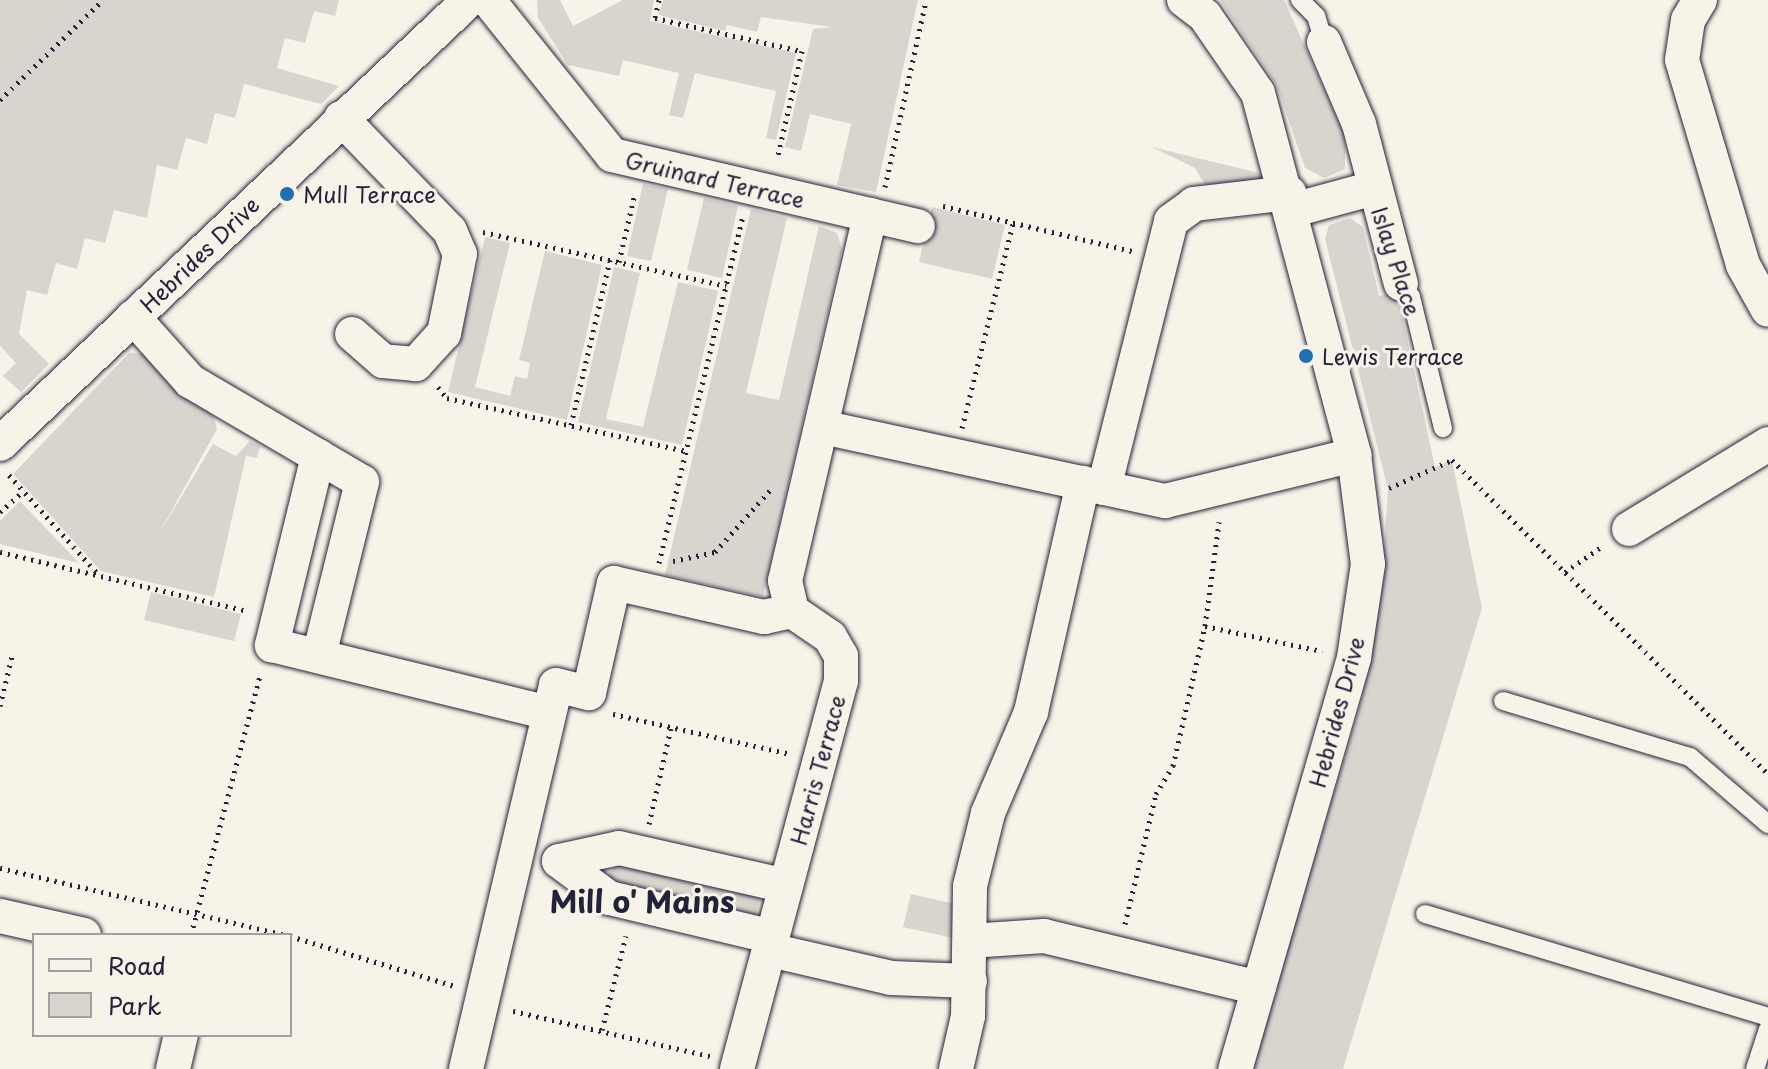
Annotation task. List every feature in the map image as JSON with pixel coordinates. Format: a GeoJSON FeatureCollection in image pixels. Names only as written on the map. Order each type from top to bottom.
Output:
{"type":"FeatureCollection","features":[{"type":"Feature","properties":{"kind":"street","name":"Hebrides Drive"},"geometry":{"type":"LineString","coordinates":[[0,444],[469,0]]}},
{"type":"Feature","properties":{"kind":"street","name":"Gruinard Terrace"},"geometry":{"type":"LineString","coordinates":[[488,0],[612,155],[760,189],[877,203],[922,214]]}},
{"type":"Feature","properties":{"kind":"street","name":"Hebrides Drive"},"geometry":{"type":"LineString","coordinates":[[1184,0],[1205,16],[1258,93],[1291,202],[1354,455],[1363,497],[1368,564],[1354,658],[1235,1069]]}},
{"type":"Feature","properties":{"kind":"street"},"geometry":{"type":"LineString","coordinates":[[1700,0],[1688,20],[1682,60],[1743,265],[1766,303]]}},
{"type":"Feature","properties":{"kind":"street","name":"Islay Place"},"geometry":{"type":"LineString","coordinates":[[1324,42],[1359,124],[1401,284]]}},
{"type":"Feature","properties":{"kind":"street"},"geometry":{"type":"LineString","coordinates":[[341,118],[450,231],[460,254],[444,333],[416,364],[383,361],[352,334]]}},
{"type":"Feature","properties":{"kind":"street","name":"Islay Place"},"geometry":{"type":"LineString","coordinates":[[1291,202],[1374,188]]}},
{"type":"Feature","properties":{"kind":"street"},"geometry":{"type":"LineString","coordinates":[[956,1069],[970,981],[970,886],[988,813],[1031,712],[1171,221],[1194,204],[1291,202]]}},
{"type":"Feature","properties":{"kind":"street"},"geometry":{"type":"LineString","coordinates":[[466,1069],[556,685],[589,693],[614,583],[655,578],[764,617],[792,611],[785,581],[877,203]]}},
{"type":"Feature","properties":{"kind":"street"},"geometry":{"type":"LineString","coordinates":[[133,317],[190,381],[362,482],[319,656]]}},
{"type":"Feature","properties":{"kind":"street"},"geometry":{"type":"LineString","coordinates":[[822,427],[955,459],[1165,501],[1354,455]]}},
{"type":"Feature","properties":{"kind":"street"},"geometry":{"type":"LineString","coordinates":[[1629,529],[1768,444]]}},
{"type":"Feature","properties":{"kind":"street"},"geometry":{"type":"LineString","coordinates":[[318,456],[275,632],[319,656],[549,713]]}},
{"type":"Feature","properties":{"kind":"street","name":"Harris Terrace"},"geometry":{"type":"LineString","coordinates":[[738,1066],[819,760],[841,656],[830,637],[792,611]]}},
{"type":"Feature","properties":{"kind":"street"},"geometry":{"type":"LineString","coordinates":[[559,861],[619,848],[786,886]]}},
{"type":"Feature","properties":{"kind":"street"},"geometry":{"type":"LineString","coordinates":[[516,851],[559,861],[609,898],[891,978],[970,981]]}},
{"type":"Feature","properties":{"kind":"street"},"geometry":{"type":"LineString","coordinates":[[0,916],[75,933]]}},
{"type":"Feature","properties":{"kind":"street"},"geometry":{"type":"LineString","coordinates":[[970,941],[1044,936],[1259,988]]}},
{"type":"Feature","properties":{"kind":"street"},"geometry":{"type":"LineString","coordinates":[[173,1069],[181,1037]]}},
{"type":"Feature","properties":{"kind":"lane","name":"Islay Place"},"geometry":{"type":"LineString","coordinates":[[1300,0],[1324,42]]}},
{"type":"Feature","properties":{"kind":"lane","name":"Islay Place"},"geometry":{"type":"LineString","coordinates":[[1401,284],[1411,297],[1443,428]]}},
{"type":"Feature","properties":{"kind":"lane"},"geometry":{"type":"LineString","coordinates":[[1503,701],[1690,757],[1768,824]]}},
{"type":"Feature","properties":{"kind":"lane"},"geometry":{"type":"LineString","coordinates":[[1425,914],[1768,1017]]}},
{"type":"Feature","properties":{"kind":"lane"},"geometry":{"type":"LineString","coordinates":[[1755,1069],[1768,1029]]}},
{"type":"Feature","properties":{"kind":"path"},"geometry":{"type":"LineString","coordinates":[[0,100],[103,0]]}},
{"type":"Feature","properties":{"kind":"path"},"geometry":{"type":"LineString","coordinates":[[655,578],[726,286],[760,189],[802,51],[655,18],[659,0]]}},
{"type":"Feature","properties":{"kind":"path"},"geometry":{"type":"LineString","coordinates":[[877,203],[926,0]]}},
{"type":"Feature","properties":{"kind":"path"},"geometry":{"type":"LineString","coordinates":[[619,262],[643,162]]}},
{"type":"Feature","properties":{"kind":"path"},"geometry":{"type":"LineString","coordinates":[[877,203],[898,195]]}},
{"type":"Feature","properties":{"kind":"path"},"geometry":{"type":"LineString","coordinates":[[922,214],[1013,223],[1158,258]]}},
{"type":"Feature","properties":{"kind":"path"},"geometry":{"type":"LineString","coordinates":[[955,459],[1013,223]]}},
{"type":"Feature","properties":{"kind":"path"},"geometry":{"type":"LineString","coordinates":[[450,231],[491,233],[726,286]]}},
{"type":"Feature","properties":{"kind":"path"},"geometry":{"type":"LineString","coordinates":[[571,425],[610,260]]}},
{"type":"Feature","properties":{"kind":"path"},"geometry":{"type":"LineString","coordinates":[[416,364],[447,398],[686,451]]}},
{"type":"Feature","properties":{"kind":"path"},"geometry":{"type":"LineString","coordinates":[[1363,497],[1452,460],[1768,774]]}},
{"type":"Feature","properties":{"kind":"path"},"geometry":{"type":"LineString","coordinates":[[0,466],[101,577]]}},
{"type":"Feature","properties":{"kind":"path"},"geometry":{"type":"LineString","coordinates":[[655,578],[715,552],[786,472],[810,478]]}},
{"type":"Feature","properties":{"kind":"path"},"geometry":{"type":"LineString","coordinates":[[1118,952],[1205,626],[1223,536],[1211,490]]}},
{"type":"Feature","properties":{"kind":"path"},"geometry":{"type":"LineString","coordinates":[[0,512],[23,491]]}},
{"type":"Feature","properties":{"kind":"path"},"geometry":{"type":"LineString","coordinates":[[1565,572],[1629,529]]}},
{"type":"Feature","properties":{"kind":"path"},"geometry":{"type":"LineString","coordinates":[[0,552],[101,577],[275,632],[202,915],[192,933]]}},
{"type":"Feature","properties":{"kind":"path"},"geometry":{"type":"LineString","coordinates":[[1205,626],[1354,658]]}},
{"type":"Feature","properties":{"kind":"path"},"geometry":{"type":"LineString","coordinates":[[0,706],[12,656]]}},
{"type":"Feature","properties":{"kind":"path"},"geometry":{"type":"LineString","coordinates":[[589,693],[608,712],[819,760]]}},
{"type":"Feature","properties":{"kind":"path"},"geometry":{"type":"LineString","coordinates":[[643,853],[671,728]]}},
{"type":"Feature","properties":{"kind":"path"},"geometry":{"type":"LineString","coordinates":[[0,868],[276,933]]}},
{"type":"Feature","properties":{"kind":"path"},"geometry":{"type":"LineString","coordinates":[[602,1030],[633,904]]}},
{"type":"Feature","properties":{"kind":"path"},"geometry":{"type":"LineString","coordinates":[[252,933],[253,927]]}},
{"type":"Feature","properties":{"kind":"path"},"geometry":{"type":"LineString","coordinates":[[292,937],[462,987],[481,1005],[602,1030],[738,1066]]}},
{"type":"Feature","properties":{"kind":"green space"},"geometry":{"type":"Polygon","coordinates":[[[0,0],[339,0],[335,16],[314,11],[305,43],[285,38],[277,68],[339,86],[321,104],[244,84],[235,118],[215,113],[207,144],[186,138],[177,170],[157,165],[147,218],[114,210],[105,243],[85,238],[77,269],[56,263],[47,295],[27,290],[19,334],[49,364],[21,392],[3,376],[16,363],[0,346],[0,0]]]}},
{"type":"Feature","properties":{"kind":"green space"},"geometry":{"type":"Polygon","coordinates":[[[537,0],[560,0],[573,26],[623,0],[654,0],[650,21],[796,53],[776,140],[766,138],[776,91],[695,73],[683,118],[669,115],[679,73],[623,60],[619,76],[568,65],[538,18],[537,0]]]}},
{"type":"Feature","properties":{"kind":"green space"},"geometry":{"type":"Polygon","coordinates":[[[663,0],[918,0],[876,192],[837,185],[851,124],[810,114],[801,151],[785,147],[813,29],[832,27],[761,17],[757,32],[727,25],[725,31],[659,15],[663,0]]]}},
{"type":"Feature","properties":{"kind":"green space"},"geometry":{"type":"Polygon","coordinates":[[[1220,0],[1284,0],[1345,136],[1345,169],[1324,178],[1305,168],[1277,86],[1220,0]]]}},
{"type":"Feature","properties":{"kind":"green space"},"geometry":{"type":"Polygon","coordinates":[[[1152,147],[1259,173],[1263,184],[1207,188],[1195,168],[1152,147]]]}},
{"type":"Feature","properties":{"kind":"green space"},"geometry":{"type":"Polygon","coordinates":[[[643,184],[668,189],[651,261],[627,256],[643,184]]]}},
{"type":"Feature","properties":{"kind":"green space"},"geometry":{"type":"Polygon","coordinates":[[[704,198],[738,206],[722,278],[687,270],[704,198]]]}},
{"type":"Feature","properties":{"kind":"green space"},"geometry":{"type":"Polygon","coordinates":[[[932,207],[1005,225],[992,279],[919,262],[932,207]]]}},
{"type":"Feature","properties":{"kind":"green space"},"geometry":{"type":"Polygon","coordinates":[[[751,209],[787,218],[746,393],[779,400],[819,226],[837,233],[842,249],[763,597],[665,575],[751,209]]]}},
{"type":"Feature","properties":{"kind":"green space"},"geometry":{"type":"Polygon","coordinates":[[[1350,218],[1363,227],[1379,296],[1397,292],[1435,467],[1452,460],[1482,608],[1343,1069],[1252,1069],[1361,702],[1381,598],[1388,489],[1325,239],[1329,225],[1350,218]]]}},
{"type":"Feature","properties":{"kind":"green space"},"geometry":{"type":"Polygon","coordinates":[[[485,237],[510,243],[475,387],[510,396],[515,376],[527,379],[530,363],[519,360],[545,251],[602,265],[567,420],[448,392],[485,237]]]}},
{"type":"Feature","properties":{"kind":"green space"},"geometry":{"type":"Polygon","coordinates":[[[614,267],[640,273],[606,419],[643,427],[678,282],[718,291],[682,445],[578,422],[614,267]]]}},
{"type":"Feature","properties":{"kind":"green space"},"geometry":{"type":"Polygon","coordinates":[[[129,353],[146,354],[214,417],[217,429],[157,537],[213,444],[236,456],[250,441],[260,446],[257,458],[246,456],[214,597],[101,571],[13,474],[129,353]]]}},
{"type":"Feature","properties":{"kind":"green space"},"geometry":{"type":"Polygon","coordinates":[[[20,501],[79,563],[0,544],[0,521],[20,501]]]}},
{"type":"Feature","properties":{"kind":"green space"},"geometry":{"type":"Polygon","coordinates":[[[151,592],[241,614],[234,641],[144,620],[151,592]]]}},
{"type":"Feature","properties":{"kind":"green space"},"geometry":{"type":"Polygon","coordinates":[[[618,861],[761,894],[755,919],[613,885],[607,877],[618,861]]]}},
{"type":"Feature","properties":{"kind":"green space"},"geometry":{"type":"Polygon","coordinates":[[[911,894],[955,904],[953,938],[903,927],[911,894]]]}},
{"type":"Feature","properties":{"kind":"place","name":"Mull Terrace"},"geometry":{"type":"Point","coordinates":[287,194]}},
{"type":"Feature","properties":{"kind":"place","name":"Lewis Terrace"},"geometry":{"type":"Point","coordinates":[1306,356]}},
{"type":"Feature","properties":{"kind":"district","name":"Mill o' Mains"},"geometry":{"type":"Point","coordinates":[642,901]}}]}
